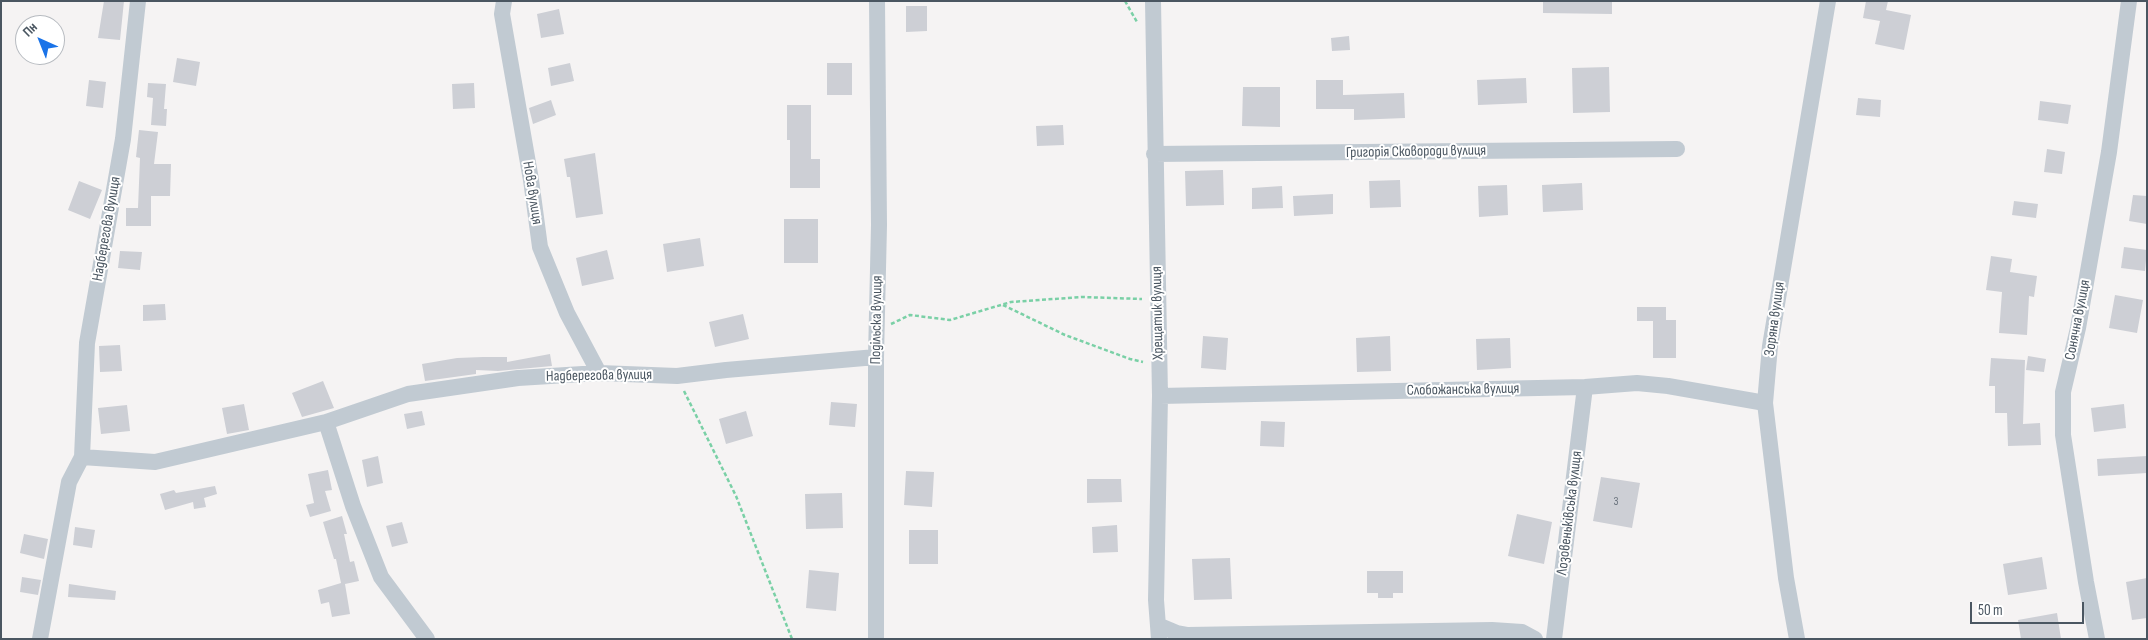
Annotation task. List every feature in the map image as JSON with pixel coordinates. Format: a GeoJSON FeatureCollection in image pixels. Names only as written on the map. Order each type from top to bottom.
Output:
{"type":"FeatureCollection","features":[{"type":"Feature","properties":{"kind":"street","name":"Надберегова вулиця"},"geometry":{"type":"LineString","coordinates":[[40,639],[58,531],[69,482],[82,457],[87,343],[123,139],[138,1]]}},
{"type":"Feature","properties":{"kind":"street","name":"Нова вулиця"},"geometry":{"type":"LineString","coordinates":[[504,1],[502,14],[531,180],[540,247],[567,313],[599,373]]}},
{"type":"Feature","properties":{"kind":"street","name":"Подільска вулиця"},"geometry":{"type":"LineString","coordinates":[[876,639],[876,356],[879,225],[877,1]]}},
{"type":"Feature","properties":{"kind":"street","name":"Хрещатик вулиця"},"geometry":{"type":"LineString","coordinates":[[1153,1],[1154,154],[1160,396],[1156,600],[1159,632]]}},
{"type":"Feature","properties":{"kind":"street","name":"Зоряна вулиця"},"geometry":{"type":"LineString","coordinates":[[1797,639],[1786,578],[1765,403],[1776,308],[1828,1]]}},
{"type":"Feature","properties":{"kind":"street","name":"Сонячна вулиця"},"geometry":{"type":"LineString","coordinates":[[2097,639],[2063,435],[2064,392],[2078,328],[2109,152],[2129,1]]}},
{"type":"Feature","properties":{"kind":"street","name":"Григорія Сковороди вулиця"},"geometry":{"type":"LineString","coordinates":[[1154,154],[1677,149]]}},
{"type":"Feature","properties":{"kind":"street","name":"Надберегова вулиця"},"geometry":{"type":"LineString","coordinates":[[82,457],[155,462],[326,422],[408,394],[518,378],[599,373],[677,376],[876,356]]}},
{"type":"Feature","properties":{"kind":"street","name":"Слобожанська вулиця"},"geometry":{"type":"LineString","coordinates":[[1160,396],[1585,387],[1637,383],[1668,386],[1765,403]]}},
{"type":"Feature","properties":{"kind":"street","name":"Лозовеньківська вулиця"},"geometry":{"type":"LineString","coordinates":[[1554,639],[1585,387]]}},
{"type":"Feature","properties":{"kind":"street"},"geometry":{"type":"LineString","coordinates":[[326,422],[353,506],[381,576],[428,639]]}},
{"type":"Feature","properties":{"kind":"street"},"geometry":{"type":"LineString","coordinates":[[1159,632],[1188,635],[1492,630],[1522,632],[1535,639]]}},
{"type":"Feature","properties":{"kind":"path"},"geometry":{"type":"LineString","coordinates":[[891,324],[910,315],[950,320],[1011,302],[1082,297],[1158,300]]}},
{"type":"Feature","properties":{"kind":"path"},"geometry":{"type":"LineString","coordinates":[[1002,305],[1065,335],[1130,359],[1159,366]]}},
{"type":"Feature","properties":{"kind":"path"},"geometry":{"type":"LineString","coordinates":[[677,376],[736,496],[792,639]]}},
{"type":"Feature","properties":{"kind":"building"},"geometry":{"type":"Polygon","coordinates":[[[104,1],[124,1],[120,40],[98,38],[104,1]]]}},
{"type":"Feature","properties":{"kind":"building"},"geometry":{"type":"Polygon","coordinates":[[[1543,1],[1612,1],[1612,14],[1543,13],[1543,1]]]}},
{"type":"Feature","properties":{"kind":"building"},"geometry":{"type":"Polygon","coordinates":[[[1866,1],[1888,1],[1886,10],[1911,15],[1904,50],[1875,44],[1880,21],[1863,18],[1866,1]]]}},
{"type":"Feature","properties":{"kind":"building"},"geometry":{"type":"Polygon","coordinates":[[[906,6],[927,6],[927,31],[906,32],[906,6]]]}},
{"type":"Feature","properties":{"kind":"building"},"geometry":{"type":"Polygon","coordinates":[[[559,9],[564,34],[541,38],[537,14],[559,9]]]}},
{"type":"Feature","properties":{"kind":"building"},"geometry":{"type":"Polygon","coordinates":[[[1349,36],[1350,50],[1332,51],[1331,38],[1349,36]]]}},
{"type":"Feature","properties":{"kind":"building"},"geometry":{"type":"Polygon","coordinates":[[[177,58],[200,62],[196,86],[173,82],[177,58]]]}},
{"type":"Feature","properties":{"kind":"building"},"geometry":{"type":"Polygon","coordinates":[[[570,63],[574,81],[551,86],[548,68],[570,63]]]}},
{"type":"Feature","properties":{"kind":"building"},"geometry":{"type":"Polygon","coordinates":[[[827,63],[852,63],[852,95],[827,95],[827,63]]]}},
{"type":"Feature","properties":{"kind":"building"},"geometry":{"type":"Polygon","coordinates":[[[1609,67],[1610,112],[1573,113],[1572,68],[1609,67]]]}},
{"type":"Feature","properties":{"kind":"building"},"geometry":{"type":"Polygon","coordinates":[[[1526,78],[1527,103],[1478,105],[1477,80],[1526,78]]]}},
{"type":"Feature","properties":{"kind":"building"},"geometry":{"type":"Polygon","coordinates":[[[89,80],[106,82],[103,108],[86,106],[89,80]]]}},
{"type":"Feature","properties":{"kind":"building"},"geometry":{"type":"Polygon","coordinates":[[[1316,80],[1343,80],[1343,95],[1404,93],[1405,118],[1354,120],[1354,109],[1316,109],[1316,80]]]}},
{"type":"Feature","properties":{"kind":"building"},"geometry":{"type":"Polygon","coordinates":[[[148,83],[166,84],[164,109],[167,109],[166,126],[151,125],[153,98],[147,97],[148,83]]]}},
{"type":"Feature","properties":{"kind":"building"},"geometry":{"type":"Polygon","coordinates":[[[474,83],[475,108],[453,109],[452,84],[474,83]]]}},
{"type":"Feature","properties":{"kind":"building"},"geometry":{"type":"Polygon","coordinates":[[[1243,87],[1280,87],[1280,127],[1242,126],[1243,87]]]}},
{"type":"Feature","properties":{"kind":"building"},"geometry":{"type":"Polygon","coordinates":[[[1858,98],[1881,100],[1880,117],[1856,115],[1858,98]]]}},
{"type":"Feature","properties":{"kind":"building"},"geometry":{"type":"Polygon","coordinates":[[[551,100],[556,115],[533,124],[529,108],[551,100]]]}},
{"type":"Feature","properties":{"kind":"building"},"geometry":{"type":"Polygon","coordinates":[[[2040,101],[2071,105],[2068,124],[2038,120],[2040,101]]]}},
{"type":"Feature","properties":{"kind":"building"},"geometry":{"type":"Polygon","coordinates":[[[787,105],[811,105],[811,159],[820,159],[820,188],[790,188],[790,140],[787,140],[787,105]]]}},
{"type":"Feature","properties":{"kind":"building"},"geometry":{"type":"Polygon","coordinates":[[[1063,125],[1064,145],[1037,146],[1036,126],[1063,125]]]}},
{"type":"Feature","properties":{"kind":"building"},"geometry":{"type":"Polygon","coordinates":[[[139,130],[158,132],[154,164],[171,164],[170,196],[151,196],[151,226],[126,226],[126,208],[138,208],[140,158],[136,157],[139,130]]]}},
{"type":"Feature","properties":{"kind":"building"},"geometry":{"type":"Polygon","coordinates":[[[2047,149],[2065,152],[2062,174],[2044,172],[2047,149]]]}},
{"type":"Feature","properties":{"kind":"building"},"geometry":{"type":"Polygon","coordinates":[[[595,153],[603,214],[576,218],[570,177],[567,177],[564,159],[595,153]]]}},
{"type":"Feature","properties":{"kind":"building"},"geometry":{"type":"Polygon","coordinates":[[[1223,170],[1224,205],[1186,206],[1185,171],[1223,170]]]}},
{"type":"Feature","properties":{"kind":"building"},"geometry":{"type":"Polygon","coordinates":[[[1400,180],[1401,207],[1370,208],[1369,181],[1400,180]]]}},
{"type":"Feature","properties":{"kind":"building"},"geometry":{"type":"Polygon","coordinates":[[[79,181],[102,190],[90,219],[68,210],[79,181]]]}},
{"type":"Feature","properties":{"kind":"building"},"geometry":{"type":"Polygon","coordinates":[[[1582,183],[1583,210],[1543,212],[1542,185],[1582,183]]]}},
{"type":"Feature","properties":{"kind":"building"},"geometry":{"type":"Polygon","coordinates":[[[1507,185],[1508,215],[1479,217],[1478,186],[1507,185]]]}},
{"type":"Feature","properties":{"kind":"building"},"geometry":{"type":"Polygon","coordinates":[[[1282,186],[1283,208],[1252,209],[1252,188],[1282,186]]]}},
{"type":"Feature","properties":{"kind":"building"},"geometry":{"type":"Polygon","coordinates":[[[1333,194],[1333,214],[1294,216],[1293,196],[1333,194]]]}},
{"type":"Feature","properties":{"kind":"building"},"geometry":{"type":"Polygon","coordinates":[[[2133,195],[2147,196],[2147,224],[2129,221],[2133,195]]]}},
{"type":"Feature","properties":{"kind":"building"},"geometry":{"type":"Polygon","coordinates":[[[2014,201],[2038,204],[2036,218],[2012,215],[2014,201]]]}},
{"type":"Feature","properties":{"kind":"building"},"geometry":{"type":"Polygon","coordinates":[[[784,219],[818,219],[818,263],[784,263],[784,219]]]}},
{"type":"Feature","properties":{"kind":"building"},"geometry":{"type":"Polygon","coordinates":[[[700,238],[704,266],[667,272],[663,244],[700,238]]]}},
{"type":"Feature","properties":{"kind":"building"},"geometry":{"type":"Polygon","coordinates":[[[2124,247],[2147,250],[2145,271],[2121,268],[2124,247]]]}},
{"type":"Feature","properties":{"kind":"building"},"geometry":{"type":"Polygon","coordinates":[[[607,250],[614,279],[582,286],[576,258],[607,250]]]}},
{"type":"Feature","properties":{"kind":"building"},"geometry":{"type":"Polygon","coordinates":[[[120,251],[142,252],[140,270],[118,268],[120,251]]]}},
{"type":"Feature","properties":{"kind":"building"},"geometry":{"type":"Polygon","coordinates":[[[1991,256],[2012,259],[2010,272],[2037,276],[2034,297],[2029,296],[2027,335],[1999,333],[2002,292],[1986,290],[1991,256]]]}},
{"type":"Feature","properties":{"kind":"building"},"geometry":{"type":"Polygon","coordinates":[[[2115,295],[2143,300],[2137,333],[2109,328],[2115,295]]]}},
{"type":"Feature","properties":{"kind":"building"},"geometry":{"type":"Polygon","coordinates":[[[165,304],[166,320],[143,321],[143,305],[165,304]]]}},
{"type":"Feature","properties":{"kind":"building"},"geometry":{"type":"Polygon","coordinates":[[[1637,307],[1666,307],[1666,320],[1676,320],[1676,358],[1653,358],[1653,321],[1637,321],[1637,307]]]}},
{"type":"Feature","properties":{"kind":"building"},"geometry":{"type":"Polygon","coordinates":[[[743,314],[749,339],[715,347],[709,322],[743,314]]]}},
{"type":"Feature","properties":{"kind":"building"},"geometry":{"type":"Polygon","coordinates":[[[1203,336],[1228,338],[1226,370],[1201,368],[1203,336]]]}},
{"type":"Feature","properties":{"kind":"building"},"geometry":{"type":"Polygon","coordinates":[[[1390,336],[1391,371],[1357,372],[1356,338],[1390,336]]]}},
{"type":"Feature","properties":{"kind":"building"},"geometry":{"type":"Polygon","coordinates":[[[1510,338],[1511,368],[1477,370],[1476,339],[1510,338]]]}},
{"type":"Feature","properties":{"kind":"building"},"geometry":{"type":"Polygon","coordinates":[[[120,345],[122,371],[100,372],[99,346],[120,345]]]}},
{"type":"Feature","properties":{"kind":"building"},"geometry":{"type":"Polygon","coordinates":[[[550,354],[552,366],[498,371],[476,370],[476,374],[425,381],[422,364],[457,358],[483,357],[507,357],[507,362],[550,354]]]}},
{"type":"Feature","properties":{"kind":"building"},"geometry":{"type":"Polygon","coordinates":[[[2028,356],[2046,359],[2044,372],[2026,370],[2028,356]]]}},
{"type":"Feature","properties":{"kind":"building"},"geometry":{"type":"Polygon","coordinates":[[[1991,358],[2025,360],[2023,424],[2040,423],[2041,445],[2008,446],[2007,413],[1995,413],[1995,386],[1989,386],[1991,358]]]}},
{"type":"Feature","properties":{"kind":"building"},"geometry":{"type":"Polygon","coordinates":[[[323,381],[334,408],[302,417],[292,393],[323,381]]]}},
{"type":"Feature","properties":{"kind":"building"},"geometry":{"type":"Polygon","coordinates":[[[831,402],[857,404],[855,427],[829,425],[831,402]]]}},
{"type":"Feature","properties":{"kind":"building"},"geometry":{"type":"Polygon","coordinates":[[[244,404],[249,430],[227,434],[222,408],[244,404]]]}},
{"type":"Feature","properties":{"kind":"building"},"geometry":{"type":"Polygon","coordinates":[[[2124,404],[2126,428],[2094,432],[2091,408],[2124,404]]]}},
{"type":"Feature","properties":{"kind":"building"},"geometry":{"type":"Polygon","coordinates":[[[127,405],[130,431],[101,434],[98,408],[127,405]]]}},
{"type":"Feature","properties":{"kind":"building"},"geometry":{"type":"Polygon","coordinates":[[[422,411],[425,425],[407,429],[404,414],[422,411]]]}},
{"type":"Feature","properties":{"kind":"building"},"geometry":{"type":"Polygon","coordinates":[[[746,411],[753,436],[726,444],[719,419],[746,411]]]}},
{"type":"Feature","properties":{"kind":"building"},"geometry":{"type":"Polygon","coordinates":[[[1261,421],[1285,422],[1284,447],[1260,446],[1261,421]]]}},
{"type":"Feature","properties":{"kind":"building"},"geometry":{"type":"Polygon","coordinates":[[[378,456],[383,483],[367,487],[362,460],[378,456]]]}},
{"type":"Feature","properties":{"kind":"building"},"geometry":{"type":"Polygon","coordinates":[[[2147,456],[2147,473],[2098,476],[2097,459],[2147,456]]]}},
{"type":"Feature","properties":{"kind":"building"},"geometry":{"type":"Polygon","coordinates":[[[328,470],[332,490],[325,491],[331,511],[310,517],[306,505],[314,503],[308,474],[328,470]]]}},
{"type":"Feature","properties":{"kind":"building"},"geometry":{"type":"Polygon","coordinates":[[[906,471],[934,472],[932,507],[904,505],[906,471]]]}},
{"type":"Feature","properties":{"kind":"building"},"geometry":{"type":"Polygon","coordinates":[[[1601,477],[1640,483],[1632,528],[1593,521],[1601,477]]]}},
{"type":"Feature","properties":{"kind":"building"},"geometry":{"type":"Polygon","coordinates":[[[1087,479],[1121,479],[1122,502],[1087,503],[1087,479]]]}},
{"type":"Feature","properties":{"kind":"building"},"geometry":{"type":"Polygon","coordinates":[[[215,486],[217,494],[204,498],[206,507],[194,509],[193,502],[165,510],[160,494],[174,490],[176,493],[215,486]]]}},
{"type":"Feature","properties":{"kind":"building"},"geometry":{"type":"Polygon","coordinates":[[[842,493],[843,528],[806,529],[805,494],[842,493]]]}},
{"type":"Feature","properties":{"kind":"building"},"geometry":{"type":"Polygon","coordinates":[[[1517,514],[1552,522],[1544,564],[1508,556],[1517,514]]]}},
{"type":"Feature","properties":{"kind":"building"},"geometry":{"type":"Polygon","coordinates":[[[342,516],[347,534],[344,534],[350,562],[354,561],[359,581],[345,584],[350,614],[332,617],[329,602],[321,604],[318,590],[341,583],[336,559],[334,559],[323,522],[342,516]]]}},
{"type":"Feature","properties":{"kind":"building"},"geometry":{"type":"Polygon","coordinates":[[[402,522],[408,543],[392,547],[386,526],[402,522]]]}},
{"type":"Feature","properties":{"kind":"building"},"geometry":{"type":"Polygon","coordinates":[[[1117,525],[1118,552],[1093,553],[1092,527],[1117,525]]]}},
{"type":"Feature","properties":{"kind":"building"},"geometry":{"type":"Polygon","coordinates":[[[75,527],[95,530],[92,548],[73,545],[75,527]]]}},
{"type":"Feature","properties":{"kind":"building"},"geometry":{"type":"Polygon","coordinates":[[[909,530],[938,530],[938,564],[909,564],[909,530]]]}},
{"type":"Feature","properties":{"kind":"building"},"geometry":{"type":"Polygon","coordinates":[[[24,534],[48,539],[44,559],[20,553],[24,534]]]}},
{"type":"Feature","properties":{"kind":"building"},"geometry":{"type":"Polygon","coordinates":[[[2042,557],[2047,589],[2008,595],[2003,564],[2042,557]]]}},
{"type":"Feature","properties":{"kind":"building"},"geometry":{"type":"Polygon","coordinates":[[[1230,558],[1232,599],[1194,600],[1192,559],[1230,558]]]}},
{"type":"Feature","properties":{"kind":"building"},"geometry":{"type":"Polygon","coordinates":[[[809,570],[839,573],[836,611],[806,608],[809,570]]]}},
{"type":"Feature","properties":{"kind":"building"},"geometry":{"type":"Polygon","coordinates":[[[1367,571],[1403,571],[1403,593],[1393,593],[1393,598],[1378,598],[1378,593],[1367,593],[1367,571]]]}},
{"type":"Feature","properties":{"kind":"building"},"geometry":{"type":"Polygon","coordinates":[[[22,577],[41,580],[38,595],[20,592],[22,577]]]}},
{"type":"Feature","properties":{"kind":"building"},"geometry":{"type":"Polygon","coordinates":[[[2147,578],[2147,618],[2132,620],[2126,582],[2147,578]]]}},
{"type":"Feature","properties":{"kind":"building"},"geometry":{"type":"Polygon","coordinates":[[[69,584],[116,591],[115,600],[68,597],[69,584]]]}},
{"type":"Feature","properties":{"kind":"building"},"geometry":{"type":"Polygon","coordinates":[[[2057,613],[2061,639],[2021,639],[2018,620],[2057,613]]]}}]}
